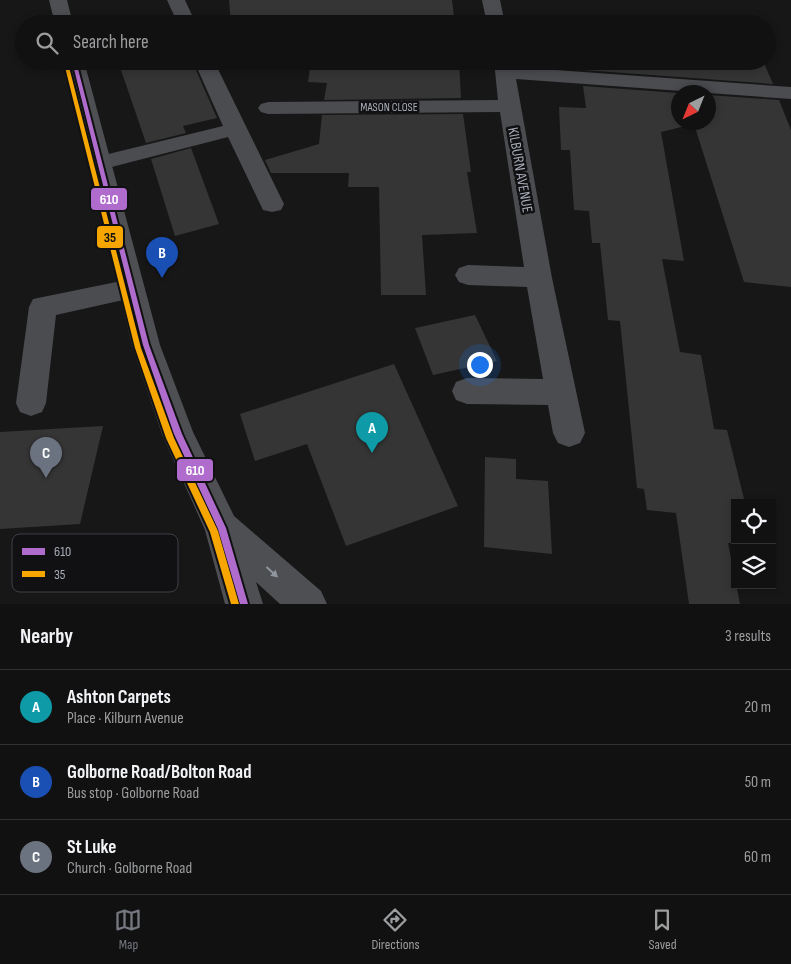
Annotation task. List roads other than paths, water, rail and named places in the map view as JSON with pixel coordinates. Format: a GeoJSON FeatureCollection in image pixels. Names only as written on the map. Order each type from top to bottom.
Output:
{"type":"FeatureCollection","features":[{"type":"Feature","properties":{"kind":"main road"},"geometry":{"type":"LineString","coordinates":[[58,0],[62,15]]}},
{"type":"Feature","properties":{"kind":"main road"},"geometry":{"type":"LineString","coordinates":[[76,70],[146,345],[178,434],[222,528],[244,604]]}},
{"type":"Feature","properties":{"kind":"main road"},"geometry":{"type":"LineString","coordinates":[[222,528],[308,604]]}},
{"type":"Feature","properties":{"kind":"street"},"geometry":{"type":"LineString","coordinates":[[176,0],[182,15]]}},
{"type":"Feature","properties":{"kind":"street"},"geometry":{"type":"LineString","coordinates":[[491,0],[494,15]]}},
{"type":"Feature","properties":{"kind":"street"},"geometry":{"type":"LineString","coordinates":[[208,70],[272,204]]}},
{"type":"Feature","properties":{"kind":"street","name":"KILBURN AVENUE"},"geometry":{"type":"LineString","coordinates":[[505,70],[509,106],[539,278],[569,433]]}},
{"type":"Feature","properties":{"kind":"street"},"geometry":{"type":"LineString","coordinates":[[538,70],[791,93]]}},
{"type":"Feature","properties":{"kind":"street","name":"MASON CLOSE"},"geometry":{"type":"LineString","coordinates":[[268,108],[509,106]]}},
{"type":"Feature","properties":{"kind":"street"},"geometry":{"type":"LineString","coordinates":[[100,163],[235,129]]}},
{"type":"Feature","properties":{"kind":"street"},"geometry":{"type":"LineString","coordinates":[[468,275],[539,278]]}},
{"type":"Feature","properties":{"kind":"street"},"geometry":{"type":"LineString","coordinates":[[31,403],[43,307],[131,289]]}},
{"type":"Feature","properties":{"kind":"street"},"geometry":{"type":"LineString","coordinates":[[467,391],[561,392]]}},
{"type":"Feature","properties":{"kind":"place","name":"Golborne Road/Bolton Road"},"geometry":{"type":"Point","coordinates":[162,278]}},
{"type":"Feature","properties":{"kind":"place","name":"Ashton Carpets"},"geometry":{"type":"Point","coordinates":[372,453]}},
{"type":"Feature","properties":{"kind":"place","name":"St Luke"},"geometry":{"type":"Point","coordinates":[46,478]}}]}
